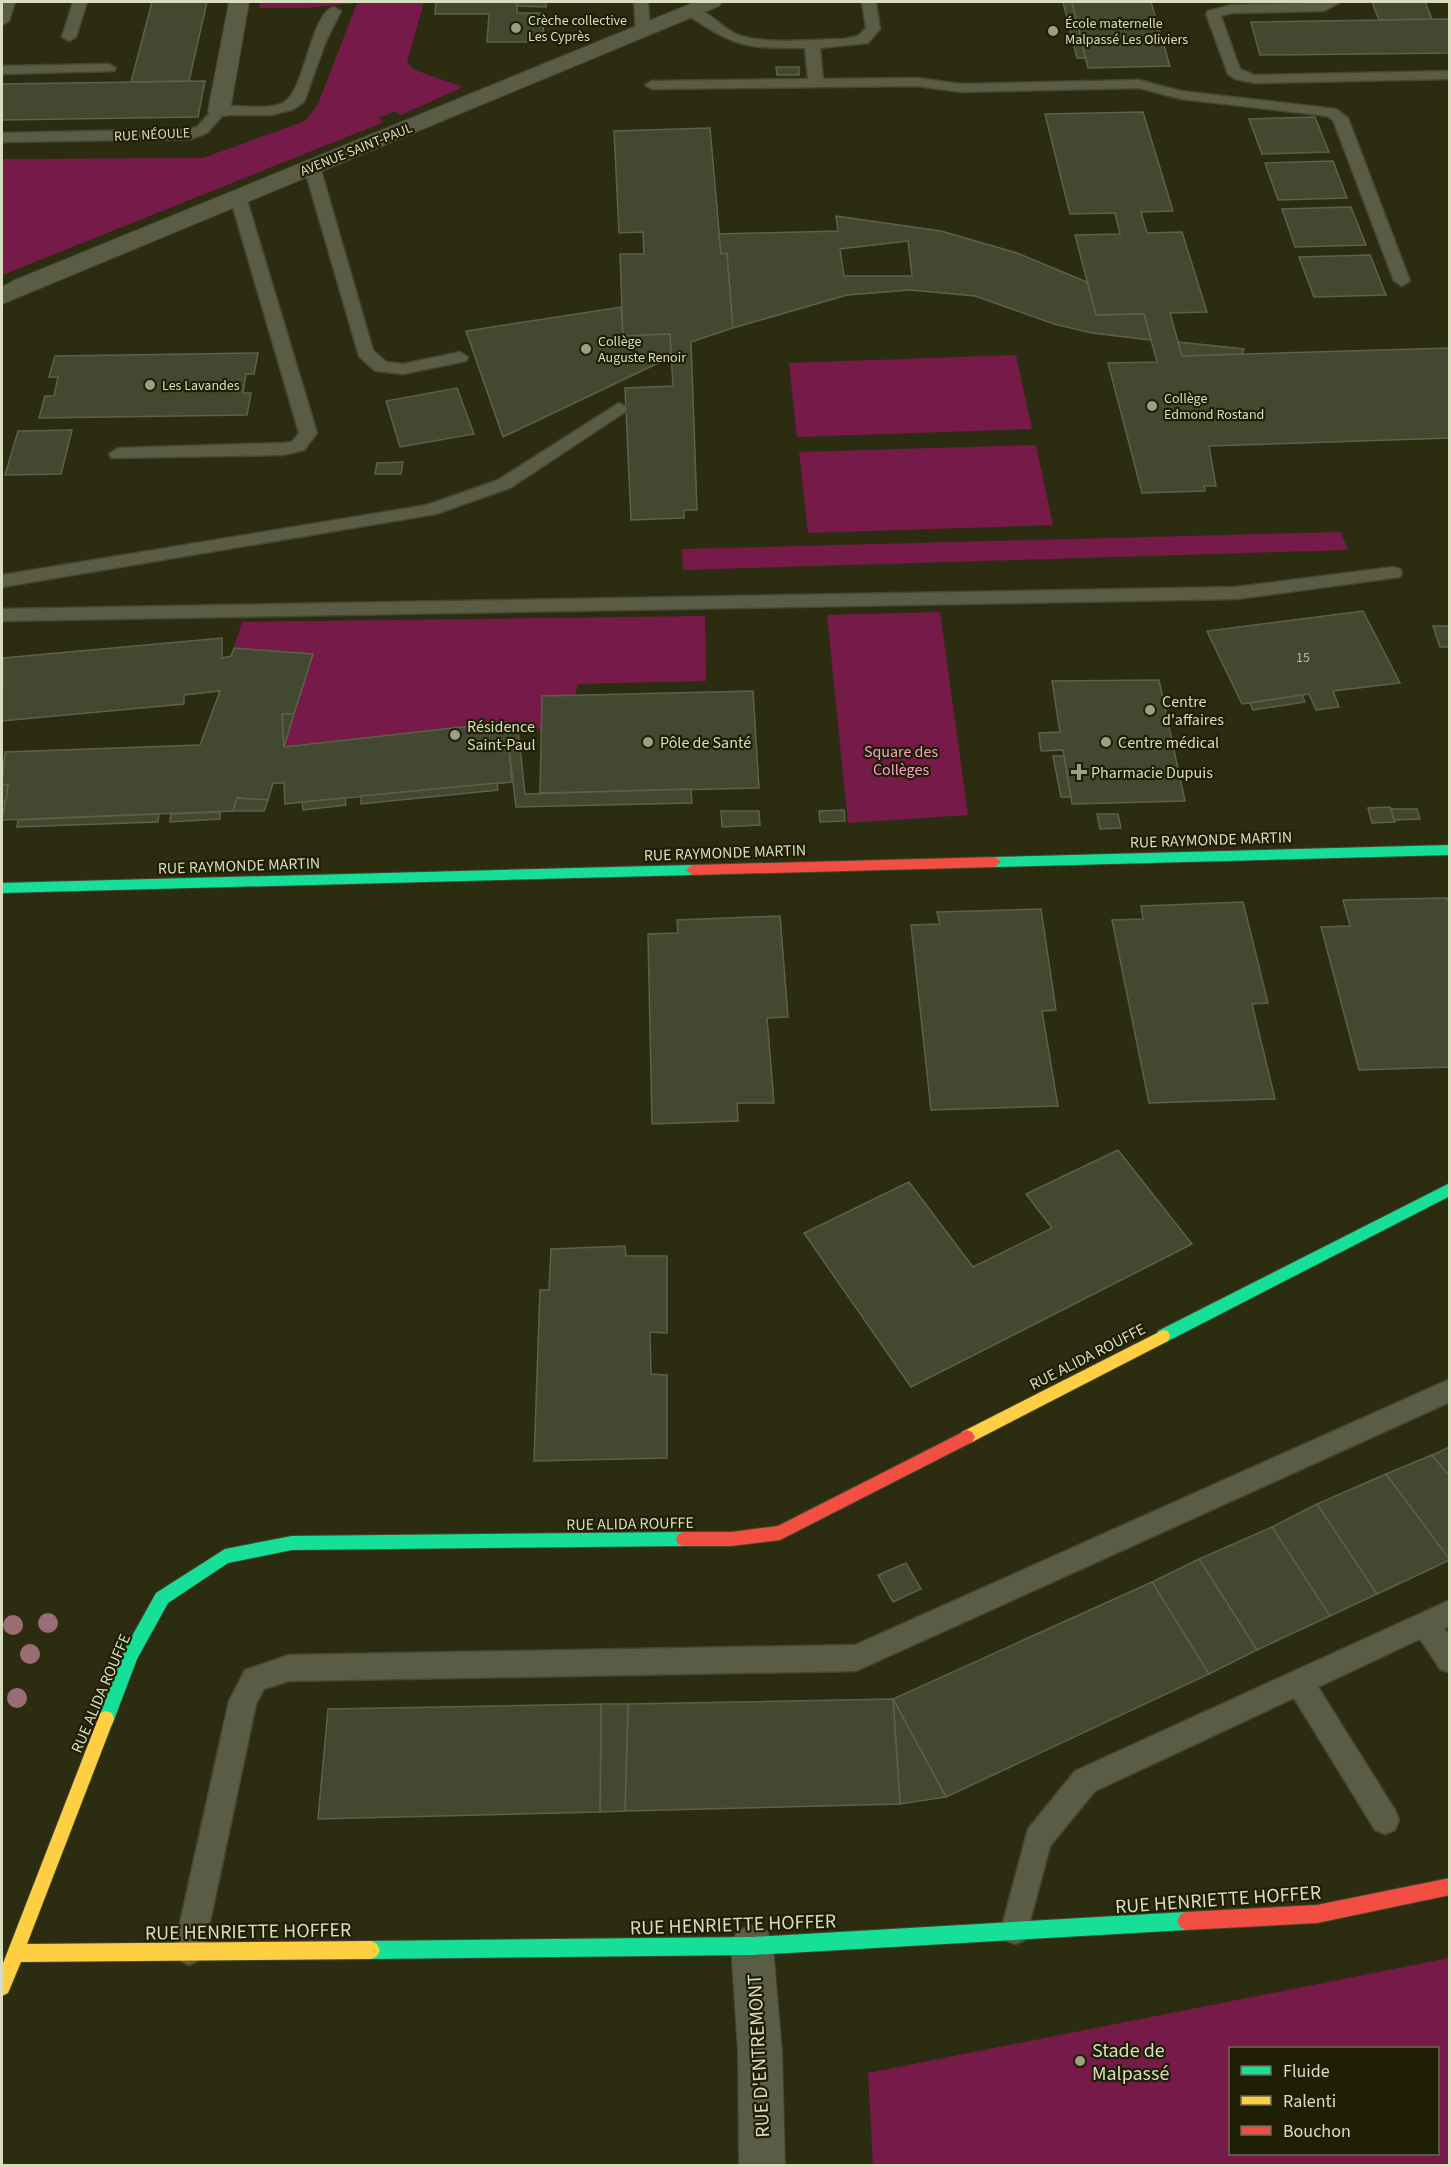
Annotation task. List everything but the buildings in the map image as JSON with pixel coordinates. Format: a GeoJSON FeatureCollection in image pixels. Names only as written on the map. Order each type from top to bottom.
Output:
{"type":"FeatureCollection","features":[{"type":"Feature","properties":{"kind":"street"},"geometry":{"type":"LineString","coordinates":[[219,111],[239,2]]}},
{"type":"Feature","properties":{"kind":"street","name":"AVENUE SAINT-PAUL"},"geometry":{"type":"LineString","coordinates":[[2,297],[23,285],[712,2]]}},
{"type":"Feature","properties":{"kind":"street","name":"RUE RAYMONDE MARTIN"},"geometry":{"type":"LineString","coordinates":[[2,888],[1449,850]]}},
{"type":"Feature","properties":{"kind":"street","name":"RUE ALIDA ROUFFE"},"geometry":{"type":"LineString","coordinates":[[2,1987],[131,1655],[162,1598],[225,1556],[292,1543],[731,1539],[780,1533],[1449,1189]]}},
{"type":"Feature","properties":{"kind":"street","name":"RUE HENRIETTE HOFFER"},"geometry":{"type":"LineString","coordinates":[[15,1953],[753,1946],[1317,1914],[1449,1886]]}},
{"type":"Feature","properties":{"kind":"street","name":"RUE D'ENTREMONT"},"geometry":{"type":"LineString","coordinates":[[753,1946],[760,2052],[762,2166]]}},
{"type":"Feature","properties":{"kind":"lane"},"geometry":{"type":"LineString","coordinates":[[2,21],[8,2]]}},
{"type":"Feature","properties":{"kind":"lane"},"geometry":{"type":"LineString","coordinates":[[69,36],[80,2]]}},
{"type":"Feature","properties":{"kind":"lane"},"geometry":{"type":"LineString","coordinates":[[641,2],[643,32]]}},
{"type":"Feature","properties":{"kind":"lane"},"geometry":{"type":"LineString","coordinates":[[691,11],[729,36],[754,44],[812,43],[863,40],[873,29],[869,2]]}},
{"type":"Feature","properties":{"kind":"lane"},"geometry":{"type":"LineString","coordinates":[[1334,2],[1324,7],[1231,9],[1213,14],[1233,71],[1240,76],[1254,79],[1449,75]]}},
{"type":"Feature","properties":{"kind":"lane"},"geometry":{"type":"LineString","coordinates":[[219,111],[270,110],[287,107],[299,99],[319,41],[334,11]]}},
{"type":"Feature","properties":{"kind":"lane"},"geometry":{"type":"LineString","coordinates":[[812,43],[816,83]]}},
{"type":"Feature","properties":{"kind":"lane"},"geometry":{"type":"LineString","coordinates":[[2,70],[109,68]]}},
{"type":"Feature","properties":{"kind":"lane"},"geometry":{"type":"LineString","coordinates":[[652,85],[917,82],[961,88],[1139,84],[1181,95],[1330,112],[1340,118],[1402,281]]}},
{"type":"Feature","properties":{"kind":"lane","name":"RUE NÉOULE"},"geometry":{"type":"LineString","coordinates":[[2,138],[191,134],[202,130],[219,111]]}},
{"type":"Feature","properties":{"kind":"lane"},"geometry":{"type":"LineString","coordinates":[[312,167],[365,352],[381,367],[403,369],[460,357]]}},
{"type":"Feature","properties":{"kind":"lane"},"geometry":{"type":"LineString","coordinates":[[118,454],[283,449],[298,446],[308,434],[238,197]]}},
{"type":"Feature","properties":{"kind":"lane"},"geometry":{"type":"LineString","coordinates":[[2,581],[429,510],[504,484],[619,408]]}},
{"type":"Feature","properties":{"kind":"lane"},"geometry":{"type":"LineString","coordinates":[[2,615],[1236,592],[1393,573]]}},
{"type":"Feature","properties":{"kind":"lane"},"geometry":{"type":"LineString","coordinates":[[189,1950],[243,1701],[255,1679],[288,1668],[856,1658],[1449,1390]]}},
{"type":"Feature","properties":{"kind":"lane"},"geometry":{"type":"LineString","coordinates":[[1015,1930],[1038,1839],[1085,1781],[1449,1611]]}},
{"type":"Feature","properties":{"kind":"lane"},"geometry":{"type":"LineString","coordinates":[[1425,1623],[1449,1660]]}},
{"type":"Feature","properties":{"kind":"lane"},"geometry":{"type":"LineString","coordinates":[[1299,1682],[1385,1820]]}},
{"type":"Feature","properties":{"kind":"green space"},"geometry":{"type":"Polygon","coordinates":[[[260,2],[424,2],[407,63],[415,70],[463,87],[401,115],[395,111],[379,118],[384,122],[2,275],[2,159],[203,158],[305,121],[318,104],[357,3],[306,8],[259,8],[260,2]]]}},
{"type":"Feature","properties":{"kind":"green space"},"geometry":{"type":"Polygon","coordinates":[[[1016,355],[1032,429],[797,437],[789,363],[1016,355]]]}},
{"type":"Feature","properties":{"kind":"green space"},"geometry":{"type":"Polygon","coordinates":[[[1036,445],[1053,525],[808,533],[799,452],[1036,445]]]}},
{"type":"Feature","properties":{"kind":"green space"},"geometry":{"type":"Polygon","coordinates":[[[1341,532],[1348,550],[683,570],[682,549],[1341,532]]]}},
{"type":"Feature","properties":{"kind":"green space","name":"Square des Collèges"},"geometry":{"type":"Polygon","coordinates":[[[940,612],[968,815],[848,823],[827,615],[940,612]]]}},
{"type":"Feature","properties":{"kind":"green space"},"geometry":{"type":"Polygon","coordinates":[[[705,616],[706,681],[578,684],[575,696],[542,697],[544,730],[506,722],[284,747],[312,654],[234,648],[242,622],[705,616]]]}},
{"type":"Feature","properties":{"kind":"green space","name":"Stade de Malpassé"},"geometry":{"type":"Polygon","coordinates":[[[1449,1958],[1449,2165],[873,2165],[868,2073],[1449,1958]]]}},
{"type":"Feature","properties":{"kind":"traffic: fast"},"geometry":{"type":"LineString","coordinates":[[995,862],[1450,850]]}},
{"type":"Feature","properties":{"kind":"traffic: fast"},"geometry":{"type":"LineString","coordinates":[[2,888],[692,870]]}},
{"type":"Feature","properties":{"kind":"traffic: fast"},"geometry":{"type":"LineString","coordinates":[[1163,1336],[1450,1189]]}},
{"type":"Feature","properties":{"kind":"traffic: fast"},"geometry":{"type":"LineString","coordinates":[[106,1719],[131,1655],[162,1598],[225,1556],[292,1543],[684,1539]]}},
{"type":"Feature","properties":{"kind":"traffic: fast"},"geometry":{"type":"LineString","coordinates":[[371,1950],[752,1946],[1186,1921]]}},
{"type":"Feature","properties":{"kind":"traffic: slow"},"geometry":{"type":"LineString","coordinates":[[967,1437],[1163,1336]]}},
{"type":"Feature","properties":{"kind":"traffic: slow"},"geometry":{"type":"LineString","coordinates":[[2,1987],[106,1719]]}},
{"type":"Feature","properties":{"kind":"traffic: slow"},"geometry":{"type":"LineString","coordinates":[[15,1953],[371,1950]]}},
{"type":"Feature","properties":{"kind":"traffic: jam"},"geometry":{"type":"LineString","coordinates":[[692,870],[995,862]]}},
{"type":"Feature","properties":{"kind":"traffic: jam"},"geometry":{"type":"LineString","coordinates":[[684,1539],[731,1539],[780,1533],[967,1437]]}},
{"type":"Feature","properties":{"kind":"traffic: jam"},"geometry":{"type":"LineString","coordinates":[[1186,1921],[1317,1914],[1450,1886]]}},
{"type":"Feature","properties":{"kind":"place","name":"Crèche collective Les Cyprès"},"geometry":{"type":"Point","coordinates":[516,28]}},
{"type":"Feature","properties":{"kind":"place","name":"École maternelle Malpassé Les Oliviers"},"geometry":{"type":"Point","coordinates":[1053,31]}},
{"type":"Feature","properties":{"kind":"place","name":"Collège Auguste Renoir"},"geometry":{"type":"Point","coordinates":[586,349]}},
{"type":"Feature","properties":{"kind":"place","name":"Les Lavandes"},"geometry":{"type":"Point","coordinates":[150,385]}},
{"type":"Feature","properties":{"kind":"place","name":"Collège Edmond Rostand"},"geometry":{"type":"Point","coordinates":[1152,406]}},
{"type":"Feature","properties":{"kind":"place","name":"Centre d'affaires"},"geometry":{"type":"Point","coordinates":[1150,710]}},
{"type":"Feature","properties":{"kind":"place","name":"Résidence Saint-Paul"},"geometry":{"type":"Point","coordinates":[455,735]}},
{"type":"Feature","properties":{"kind":"place","name":"Pôle de Santé"},"geometry":{"type":"Point","coordinates":[648,742]}},
{"type":"Feature","properties":{"kind":"place","name":"Centre médical"},"geometry":{"type":"Point","coordinates":[1106,742]}},
{"type":"Feature","properties":{"kind":"place","name":"Pharmacie Dupuis"},"geometry":{"type":"Point","coordinates":[1079,772]}},
{"type":"Feature","properties":{"kind":"place","name":"Stade de Malpassé"},"geometry":{"type":"Point","coordinates":[1080,2061]}}]}
